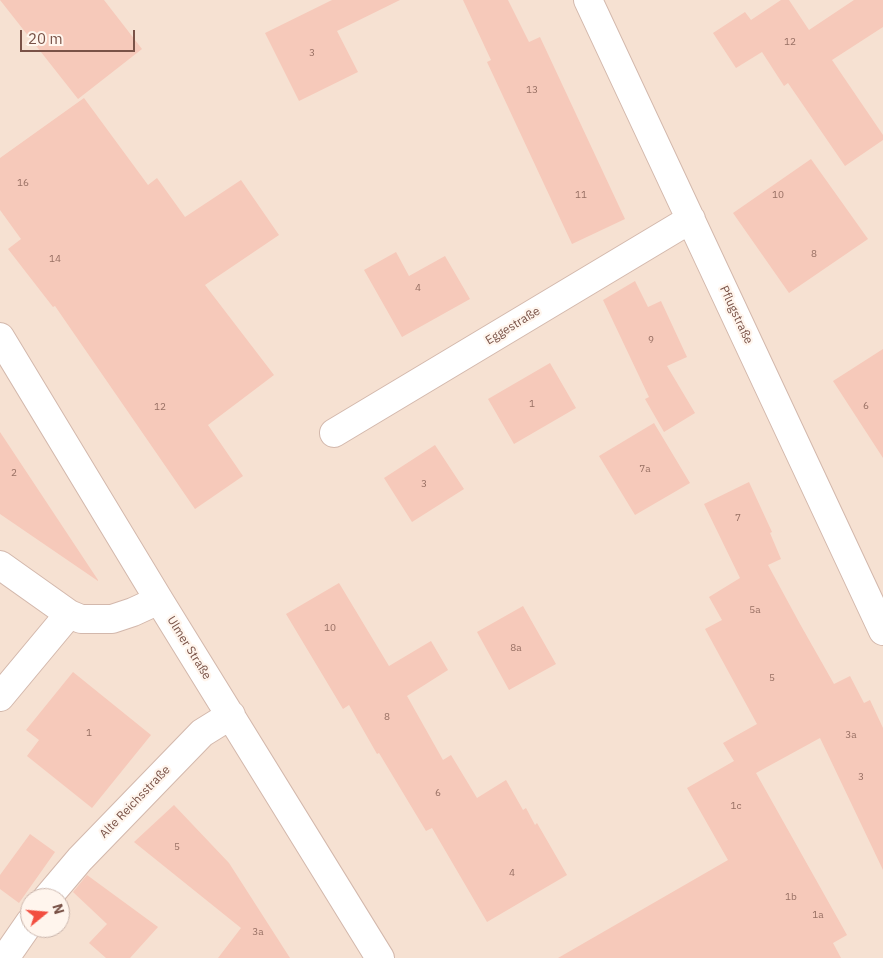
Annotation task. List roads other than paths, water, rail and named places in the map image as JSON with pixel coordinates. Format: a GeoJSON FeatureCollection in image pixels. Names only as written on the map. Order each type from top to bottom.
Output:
{"type":"FeatureCollection","features":[{"type":"Feature","properties":{"kind":"street","name":"Pflugstraße"},"geometry":{"type":"LineString","coordinates":[[588,0],[883,632]]}},
{"type":"Feature","properties":{"kind":"street","name":"Eggestraße"},"geometry":{"type":"LineString","coordinates":[[334,433],[691,219]]}},
{"type":"Feature","properties":{"kind":"street","name":"Ulmer Straße"},"geometry":{"type":"LineString","coordinates":[[0,337],[159,600],[380,958]]}},
{"type":"Feature","properties":{"kind":"street"},"geometry":{"type":"LineString","coordinates":[[0,565],[69,614],[81,619],[112,619],[159,600]]}},
{"type":"Feature","properties":{"kind":"street"},"geometry":{"type":"LineString","coordinates":[[0,697],[69,614]]}},
{"type":"Feature","properties":{"kind":"street","name":"Alte Reichsstraße"},"geometry":{"type":"LineString","coordinates":[[55,888],[80,859],[202,732],[231,715]]}},
{"type":"Feature","properties":{"kind":"street"},"geometry":{"type":"LineString","coordinates":[[5,958],[20,936]]}}]}
